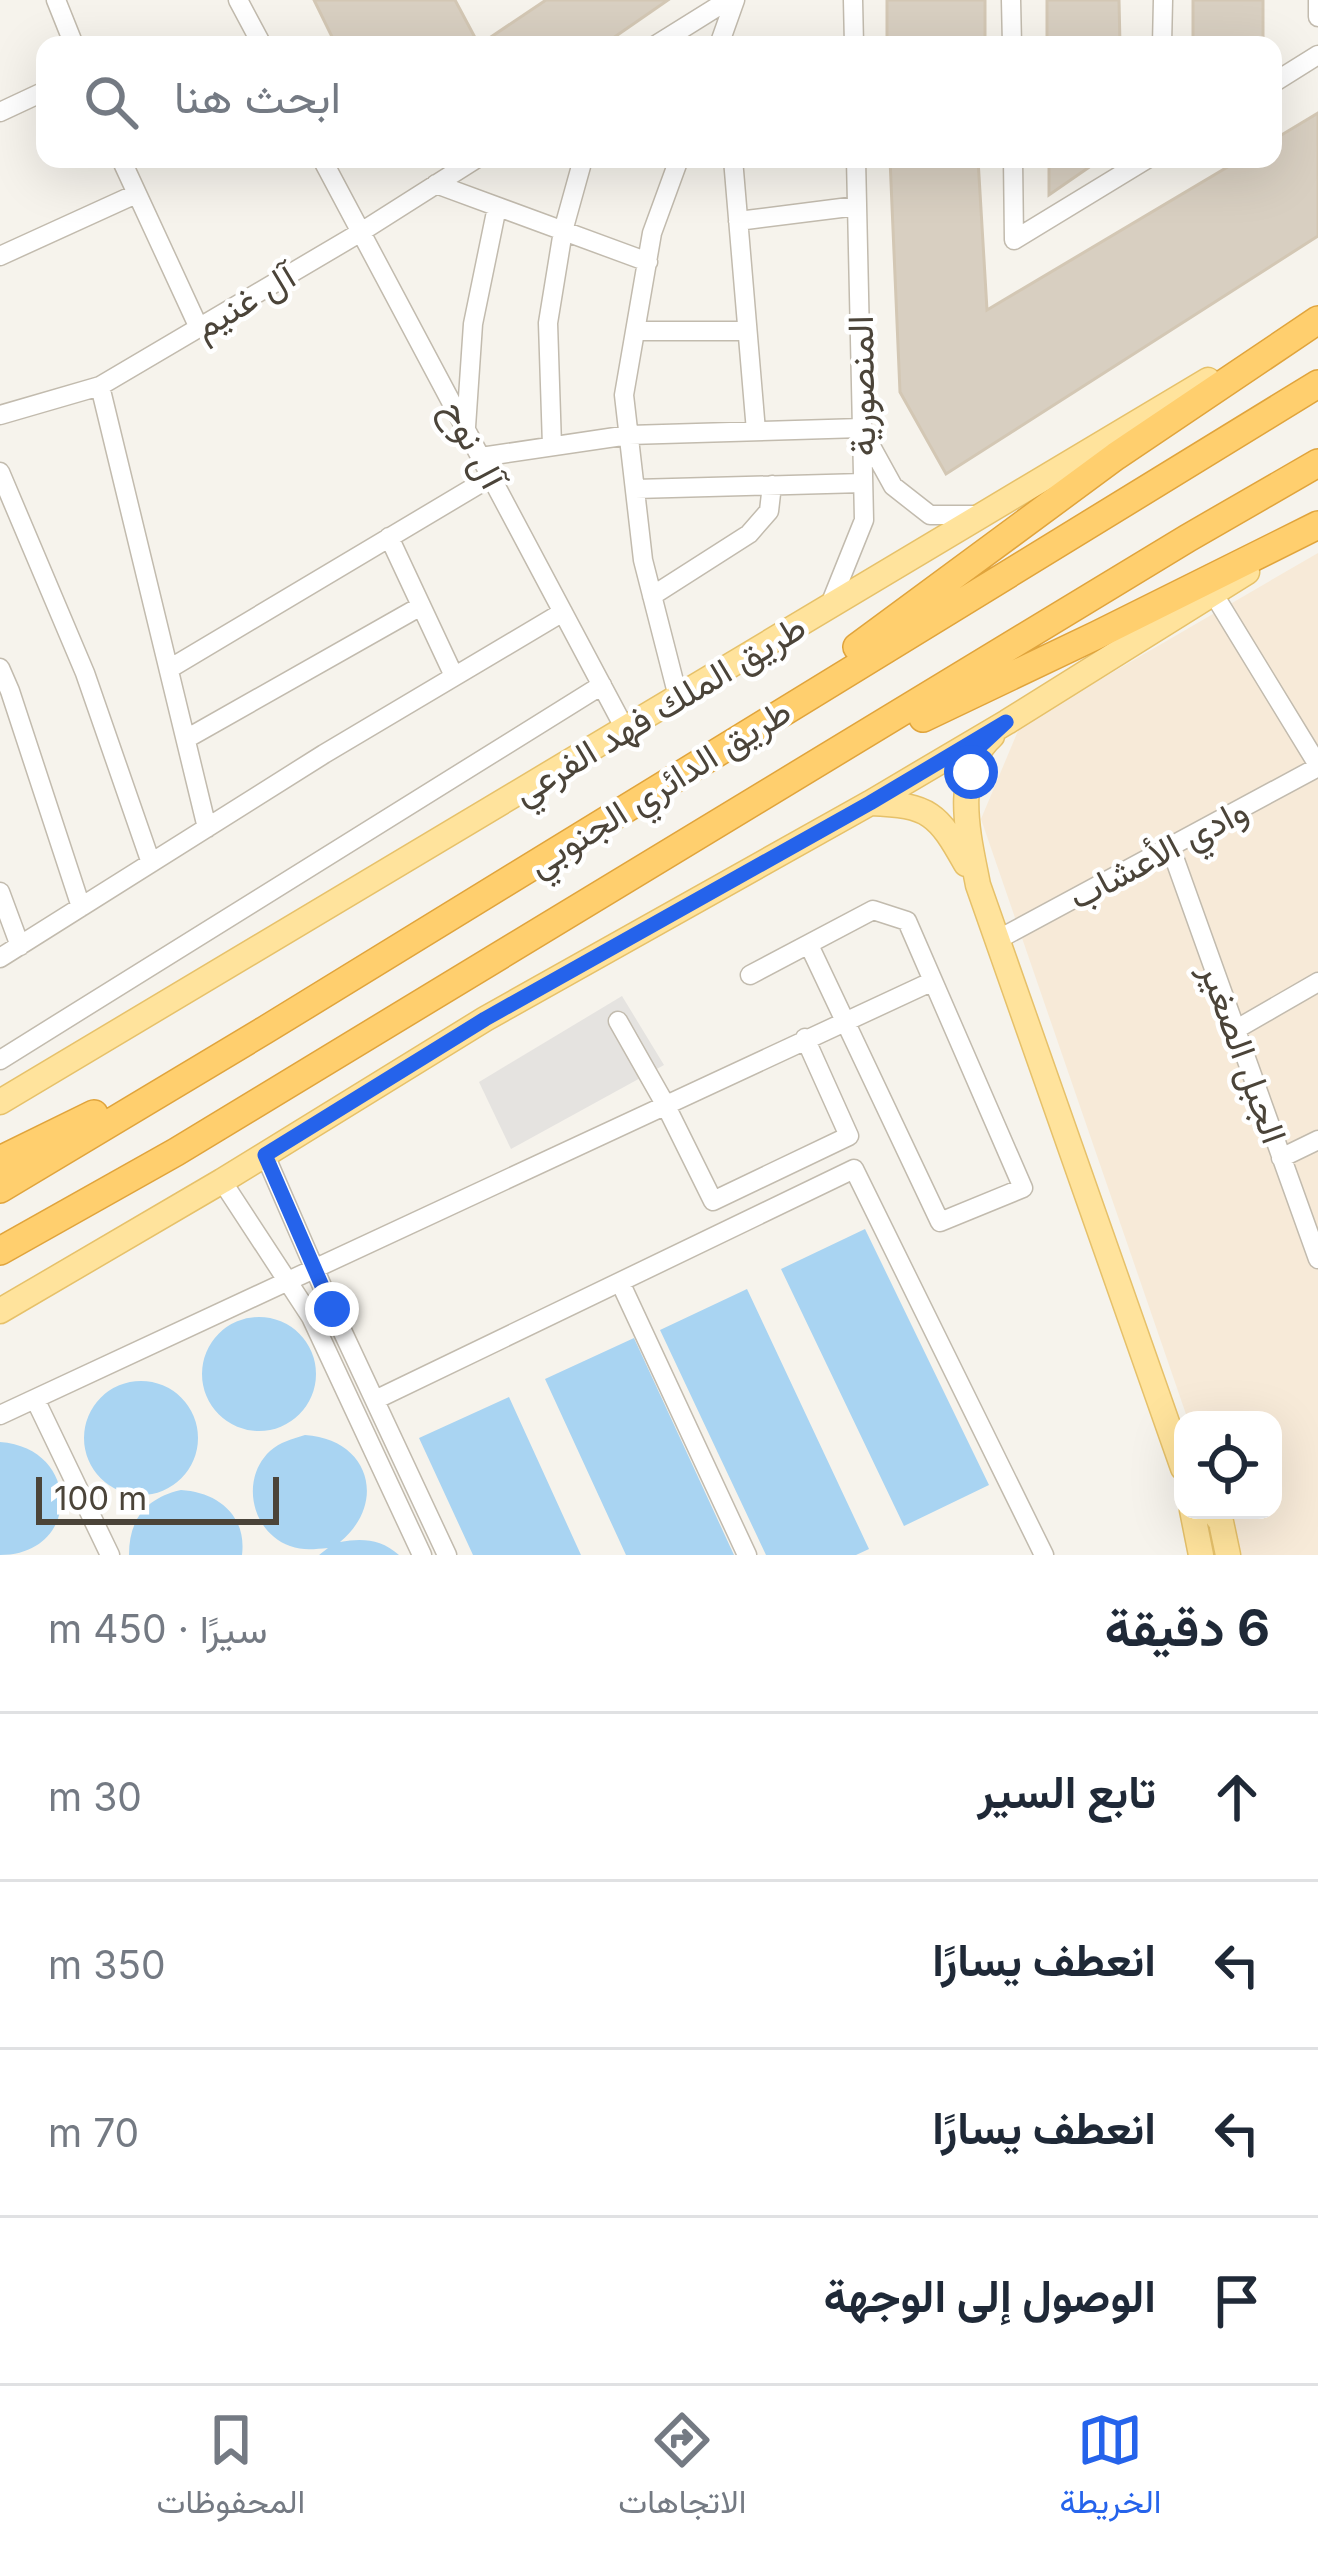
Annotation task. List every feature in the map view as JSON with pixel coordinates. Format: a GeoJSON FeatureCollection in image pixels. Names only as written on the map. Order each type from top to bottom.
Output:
{"type":"FeatureCollection","features":[{"type":"Feature","properties":{"kind":"highway"},"geometry":{"type":"LineString","coordinates":[[738,738],[1116,456],[1318,316]]}},
{"type":"Feature","properties":{"kind":"highway","name":"طريق الدائري الجنوبي"},"geometry":{"type":"LineString","coordinates":[[0,1189],[1318,384]]}},
{"type":"Feature","properties":{"kind":"highway","name":"طريق الدائري الجنوبي"},"geometry":{"type":"LineString","coordinates":[[0,1256],[1318,463]]}},
{"type":"Feature","properties":{"kind":"highway"},"geometry":{"type":"LineString","coordinates":[[727,818],[943,707],[1318,526]]}},
{"type":"Feature","properties":{"kind":"highway"},"geometry":{"type":"LineString","coordinates":[[0,1160],[265,1030]]}},
{"type":"Feature","properties":{"kind":"main road","name":"طريق الملك فهد الفرعي"},"geometry":{"type":"LineString","coordinates":[[0,1102],[1318,316]]}},
{"type":"Feature","properties":{"kind":"main road"},"geometry":{"type":"LineString","coordinates":[[0,1311],[223,1181],[485,1019],[1006,722],[1318,526]]}},
{"type":"Feature","properties":{"kind":"main road"},"geometry":{"type":"LineString","coordinates":[[1006,722],[978,748],[967,794],[965,820],[978,885],[1174,1442]]}},
{"type":"Feature","properties":{"kind":"main road"},"geometry":{"type":"LineString","coordinates":[[870,803],[921,810],[944,824],[978,885]]}},
{"type":"Feature","properties":{"kind":"main road"},"geometry":{"type":"LineString","coordinates":[[1194,1519],[1201,1555]]}},
{"type":"Feature","properties":{"kind":"main road"},"geometry":{"type":"LineString","coordinates":[[1219,1519],[1228,1555]]}},
{"type":"Feature","properties":{"kind":"street"},"geometry":{"type":"LineString","coordinates":[[56,0],[70,36]]}},
{"type":"Feature","properties":{"kind":"street"},"geometry":{"type":"LineString","coordinates":[[238,0],[257,36]]}},
{"type":"Feature","properties":{"kind":"street"},"geometry":{"type":"LineString","coordinates":[[722,36],[731,0]]}},
{"type":"Feature","properties":{"kind":"street"},"geometry":{"type":"LineString","coordinates":[[671,36],[731,0]]}},
{"type":"Feature","properties":{"kind":"street"},"geometry":{"type":"LineString","coordinates":[[854,0],[854,36]]}},
{"type":"Feature","properties":{"kind":"street"},"geometry":{"type":"LineString","coordinates":[[1011,0],[1012,36]]}},
{"type":"Feature","properties":{"kind":"street"},"geometry":{"type":"LineString","coordinates":[[1162,36],[1163,0]]}},
{"type":"Feature","properties":{"kind":"street"},"geometry":{"type":"LineString","coordinates":[[1318,0],[1318,17]]}},
{"type":"Feature","properties":{"kind":"street"},"geometry":{"type":"LineString","coordinates":[[1282,77],[1318,55]]}},
{"type":"Feature","properties":{"kind":"street"},"geometry":{"type":"LineString","coordinates":[[0,112],[36,95]]}},
{"type":"Feature","properties":{"kind":"street"},"geometry":{"type":"LineString","coordinates":[[126,168],[199,328]]}},
{"type":"Feature","properties":{"kind":"street","name":"آل نوح"},"geometry":{"type":"LineString","coordinates":[[327,168],[625,729]]}},
{"type":"Feature","properties":{"kind":"street","name":"آل غنيم"},"geometry":{"type":"LineString","coordinates":[[0,415],[100,386],[462,168]]}},
{"type":"Feature","properties":{"kind":"street"},"geometry":{"type":"LineString","coordinates":[[552,446],[548,323],[563,231],[580,168]]}},
{"type":"Feature","properties":{"kind":"street"},"geometry":{"type":"LineString","coordinates":[[676,168],[652,233],[624,395],[643,560],[678,697]]}},
{"type":"Feature","properties":{"kind":"street"},"geometry":{"type":"LineString","coordinates":[[734,168],[756,431]]}},
{"type":"Feature","properties":{"kind":"street","name":"المنصورية"},"geometry":{"type":"LineString","coordinates":[[829,607],[864,520],[856,168]]}},
{"type":"Feature","properties":{"kind":"street"},"geometry":{"type":"LineString","coordinates":[[1013,168],[1013,240],[1133,168]]}},
{"type":"Feature","properties":{"kind":"street"},"geometry":{"type":"LineString","coordinates":[[436,184],[648,262]]}},
{"type":"Feature","properties":{"kind":"street"},"geometry":{"type":"LineString","coordinates":[[0,256],[136,194]]}},
{"type":"Feature","properties":{"kind":"street"},"geometry":{"type":"LineString","coordinates":[[738,221],[857,206]]}},
{"type":"Feature","properties":{"kind":"street"},"geometry":{"type":"LineString","coordinates":[[466,429],[473,324],[497,207]]}},
{"type":"Feature","properties":{"kind":"street"},"geometry":{"type":"LineString","coordinates":[[635,332],[747,331]]}},
{"type":"Feature","properties":{"kind":"street"},"geometry":{"type":"LineString","coordinates":[[100,386],[207,828]]}},
{"type":"Feature","properties":{"kind":"street"},"geometry":{"type":"LineString","coordinates":[[481,457],[629,435],[861,428],[893,486],[930,515],[983,514]]}},
{"type":"Feature","properties":{"kind":"street"},"geometry":{"type":"LineString","coordinates":[[0,472],[85,674],[151,863]]}},
{"type":"Feature","properties":{"kind":"street"},"geometry":{"type":"LineString","coordinates":[[169,669],[491,477]]}},
{"type":"Feature","properties":{"kind":"street"},"geometry":{"type":"LineString","coordinates":[[635,489],[863,483]]}},
{"type":"Feature","properties":{"kind":"street"},"geometry":{"type":"LineString","coordinates":[[652,596],[749,534],[769,511],[772,485]]}},
{"type":"Feature","properties":{"kind":"street"},"geometry":{"type":"LineString","coordinates":[[389,538],[454,676]]}},
{"type":"Feature","properties":{"kind":"street"},"geometry":{"type":"LineString","coordinates":[[1213,593],[1318,766]]}},
{"type":"Feature","properties":{"kind":"street"},"geometry":{"type":"LineString","coordinates":[[185,739],[421,606]]}},
{"type":"Feature","properties":{"kind":"street"},"geometry":{"type":"LineString","coordinates":[[0,958],[562,611]]}},
{"type":"Feature","properties":{"kind":"street"},"geometry":{"type":"LineString","coordinates":[[0,668],[81,907]]}},
{"type":"Feature","properties":{"kind":"street"},"geometry":{"type":"LineString","coordinates":[[0,1060],[602,685]]}},
{"type":"Feature","properties":{"kind":"street","name":"وادي الأعشاب"},"geometry":{"type":"LineString","coordinates":[[997,940],[1318,766]]}},
{"type":"Feature","properties":{"kind":"street","name":"الجبل الصغير"},"geometry":{"type":"LineString","coordinates":[[1170,846],[1318,1259]]}},
{"type":"Feature","properties":{"kind":"street"},"geometry":{"type":"LineString","coordinates":[[0,892],[20,946]]}},
{"type":"Feature","properties":{"kind":"street"},"geometry":{"type":"LineString","coordinates":[[749,975],[873,910],[907,921],[1023,1189],[940,1222],[809,945]]}},
{"type":"Feature","properties":{"kind":"street"},"geometry":{"type":"LineString","coordinates":[[0,1415],[933,981]]}},
{"type":"Feature","properties":{"kind":"street"},"geometry":{"type":"LineString","coordinates":[[1235,1030],[1318,982]]}},
{"type":"Feature","properties":{"kind":"street"},"geometry":{"type":"LineString","coordinates":[[618,1021],[713,1201],[849,1136],[805,1038]]}},
{"type":"Feature","properties":{"kind":"street"},"geometry":{"type":"LineString","coordinates":[[1282,1158],[1318,1140]]}},
{"type":"Feature","properties":{"kind":"street"},"geometry":{"type":"LineString","coordinates":[[265,1155],[447,1555]]}},
{"type":"Feature","properties":{"kind":"street"},"geometry":{"type":"LineString","coordinates":[[375,1400],[854,1168],[1044,1555]]}},
{"type":"Feature","properties":{"kind":"street"},"geometry":{"type":"LineString","coordinates":[[223,1181],[311,1317],[422,1555]]}},
{"type":"Feature","properties":{"kind":"street"},"geometry":{"type":"LineString","coordinates":[[620,1282],[747,1555]]}},
{"type":"Feature","properties":{"kind":"street"},"geometry":{"type":"LineString","coordinates":[[35,1399],[110,1555]]}},
{"type":"Feature","properties":{"kind":"shaded area"},"geometry":{"type":"Polygon","coordinates":[[[1318,553],[1318,1555],[1234,1555],[1222,1519],[1282,1519],[1282,1411],[1185,1411],[981,819],[1020,726],[1318,553]]]}},
{"type":"Feature","properties":{"kind":"shaded area"},"geometry":{"type":"Polygon","coordinates":[[[622,996],[664,1065],[511,1149],[479,1082],[622,996]]]}},
{"type":"Feature","properties":{"kind":"water"},"geometry":{"type":"Polygon","coordinates":[[[865,1229],[989,1485],[904,1526],[781,1269],[865,1229]]]}},
{"type":"Feature","properties":{"kind":"water"},"geometry":{"type":"Polygon","coordinates":[[[747,1289],[869,1549],[856,1555],[766,1555],[660,1330],[747,1289]]]}},
{"type":"Feature","properties":{"kind":"water"},"geometry":{"type":"Polygon","coordinates":[[[259,1317],[281,1321],[299,1334],[312,1352],[316,1374],[312,1396],[299,1414],[281,1427],[259,1431],[237,1427],[219,1414],[206,1396],[202,1374],[206,1352],[219,1334],[237,1321],[259,1317]]]}},
{"type":"Feature","properties":{"kind":"water"},"geometry":{"type":"Polygon","coordinates":[[[634,1338],[734,1555],[626,1555],[545,1379],[634,1338]]]}},
{"type":"Feature","properties":{"kind":"water"},"geometry":{"type":"Polygon","coordinates":[[[141,1381],[163,1385],[181,1398],[194,1416],[198,1438],[194,1460],[181,1478],[163,1491],[141,1495],[119,1491],[101,1478],[88,1460],[84,1438],[88,1416],[101,1398],[119,1385],[141,1381]]]}},
{"type":"Feature","properties":{"kind":"water"},"geometry":{"type":"Polygon","coordinates":[[[509,1397],[581,1555],[473,1555],[419,1438],[509,1397]]]}},
{"type":"Feature","properties":{"kind":"water"},"geometry":{"type":"Polygon","coordinates":[[[305,1435],[344,1448],[365,1475],[364,1509],[340,1542],[371,1541],[399,1555],[319,1555],[328,1548],[295,1548],[266,1529],[254,1504],[255,1476],[270,1451],[305,1435]]]}},
{"type":"Feature","properties":{"kind":"water"},"geometry":{"type":"Polygon","coordinates":[[[0,1442],[27,1449],[46,1462],[57,1480],[61,1501],[57,1521],[46,1538],[27,1550],[0,1555],[0,1442]]]}},
{"type":"Feature","properties":{"kind":"water"},"geometry":{"type":"Polygon","coordinates":[[[181,1490],[206,1495],[227,1508],[240,1528],[242,1555],[129,1555],[132,1531],[142,1512],[158,1498],[181,1490]]]}},
{"type":"Feature","properties":{"kind":"building"},"geometry":{"type":"Polygon","coordinates":[[[314,0],[455,0],[474,36],[332,36],[314,0]]]}},
{"type":"Feature","properties":{"kind":"building"},"geometry":{"type":"Polygon","coordinates":[[[546,0],[668,0],[616,36],[492,36],[546,0]]]}},
{"type":"Feature","properties":{"kind":"building"},"geometry":{"type":"Polygon","coordinates":[[[887,0],[985,0],[985,36],[887,36],[887,0]]]}},
{"type":"Feature","properties":{"kind":"building"},"geometry":{"type":"Polygon","coordinates":[[[1047,0],[1119,0],[1120,36],[1047,36],[1047,0]]]}},
{"type":"Feature","properties":{"kind":"building"},"geometry":{"type":"Polygon","coordinates":[[[1193,0],[1263,0],[1263,36],[1193,36],[1193,0]]]}},
{"type":"Feature","properties":{"kind":"building"},"geometry":{"type":"Polygon","coordinates":[[[1318,113],[1318,236],[946,474],[900,392],[890,168],[979,168],[987,310],[1226,168],[1282,168],[1282,135],[1318,113]]]}},
{"type":"Feature","properties":{"kind":"building"},"geometry":{"type":"Polygon","coordinates":[[[1049,168],[1088,168],[1049,195],[1049,168]]]}},
{"type":"Feature","properties":{"kind":"route"},"geometry":{"type":"LineString","coordinates":[[332,1309],[265,1155],[485,1019],[1006,722],[978,748],[971,772]]}}]}
